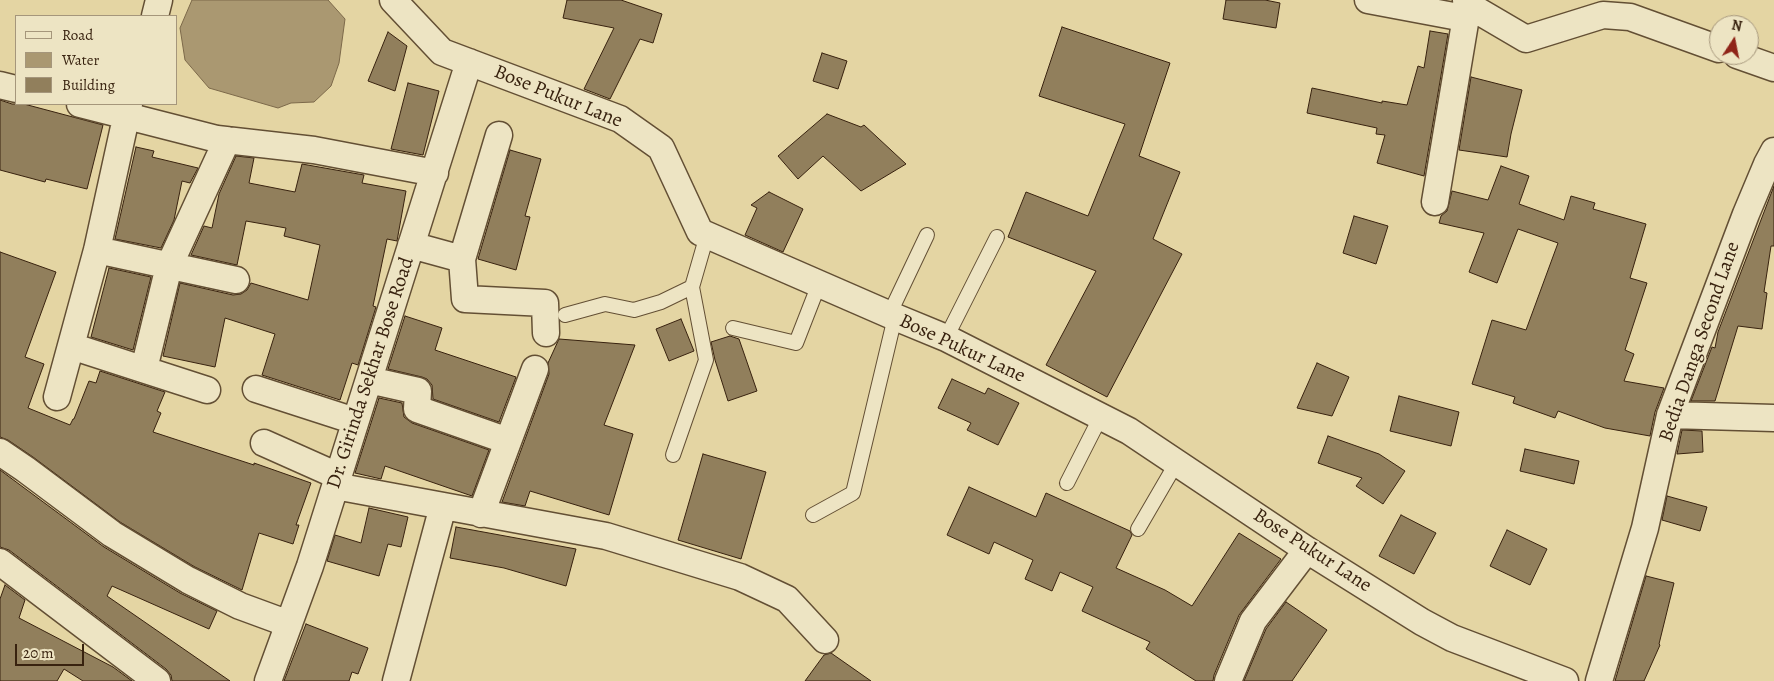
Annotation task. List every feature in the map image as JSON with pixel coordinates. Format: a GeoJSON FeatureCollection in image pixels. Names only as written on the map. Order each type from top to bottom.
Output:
{"type":"FeatureCollection","features":[{"type":"Feature","properties":{"kind":"street"},"geometry":{"type":"LineString","coordinates":[[155,15],[159,0]]}},
{"type":"Feature","properties":{"kind":"street","name":"Bose Pukur Lane"},"geometry":{"type":"LineString","coordinates":[[393,0],[442,52],[620,119],[660,148],[700,232],[946,338],[1130,431],[1307,550],[1422,622],[1452,638],[1565,681]]}},
{"type":"Feature","properties":{"kind":"street"},"geometry":{"type":"LineString","coordinates":[[1368,0],[1464,18],[1467,3]]}},
{"type":"Feature","properties":{"kind":"street"},"geometry":{"type":"LineString","coordinates":[[1467,3],[1526,39],[1603,15],[1630,16],[1709,45]]}},
{"type":"Feature","properties":{"kind":"street"},"geometry":{"type":"LineString","coordinates":[[1435,202],[1467,3]]}},
{"type":"Feature","properties":{"kind":"street","name":"Dr. Girinda Sekhar Bose Road"},"geometry":{"type":"LineString","coordinates":[[268,681],[337,481],[469,62]]}},
{"type":"Feature","properties":{"kind":"street"},"geometry":{"type":"LineString","coordinates":[[1759,63],[1774,68]]}},
{"type":"Feature","properties":{"kind":"street"},"geometry":{"type":"LineString","coordinates":[[0,85],[15,89]]}},
{"type":"Feature","properties":{"kind":"street"},"geometry":{"type":"LineString","coordinates":[[88,105],[128,110],[217,139],[314,150],[434,173]]}},
{"type":"Feature","properties":{"kind":"street"},"geometry":{"type":"LineString","coordinates":[[57,397],[97,250],[128,110]]}},
{"type":"Feature","properties":{"kind":"street"},"geometry":{"type":"LineString","coordinates":[[499,135],[462,260],[465,299],[545,303],[546,333]]}},
{"type":"Feature","properties":{"kind":"street"},"geometry":{"type":"LineString","coordinates":[[144,369],[169,266],[227,140]]}},
{"type":"Feature","properties":{"kind":"street","name":"Bedia Danga Second Lane"},"geometry":{"type":"LineString","coordinates":[[1599,681],[1644,528],[1670,415],[1746,214],[1772,160]]}},
{"type":"Feature","properties":{"kind":"street"},"geometry":{"type":"LineString","coordinates":[[412,245],[462,260]]}},
{"type":"Feature","properties":{"kind":"street"},"geometry":{"type":"LineString","coordinates":[[97,250],[236,280]]}},
{"type":"Feature","properties":{"kind":"street"},"geometry":{"type":"LineString","coordinates":[[71,346],[207,390]]}},
{"type":"Feature","properties":{"kind":"street"},"geometry":{"type":"LineString","coordinates":[[481,514],[535,369]]}},
{"type":"Feature","properties":{"kind":"street"},"geometry":{"type":"LineString","coordinates":[[369,380],[418,391],[417,409],[508,441]]}},
{"type":"Feature","properties":{"kind":"street"},"geometry":{"type":"LineString","coordinates":[[256,389],[355,421]]}},
{"type":"Feature","properties":{"kind":"street"},"geometry":{"type":"LineString","coordinates":[[1670,415],[1774,418]]}},
{"type":"Feature","properties":{"kind":"street"},"geometry":{"type":"LineString","coordinates":[[264,442],[337,481],[481,514],[606,536],[740,577],[787,599],[825,640]]}},
{"type":"Feature","properties":{"kind":"street"},"geometry":{"type":"LineString","coordinates":[[0,452],[112,534],[188,580],[240,606],[289,624]]}},
{"type":"Feature","properties":{"kind":"street"},"geometry":{"type":"LineString","coordinates":[[396,681],[443,506]]}},
{"type":"Feature","properties":{"kind":"street"},"geometry":{"type":"LineString","coordinates":[[1228,681],[1253,621],[1307,550]]}},
{"type":"Feature","properties":{"kind":"street"},"geometry":{"type":"LineString","coordinates":[[1,567],[157,681]]}},
{"type":"Feature","properties":{"kind":"lane"},"geometry":{"type":"LineString","coordinates":[[673,455],[706,360],[692,287],[707,235]]}},
{"type":"Feature","properties":{"kind":"lane"},"geometry":{"type":"LineString","coordinates":[[813,516],[853,493],[892,316],[927,235]]}},
{"type":"Feature","properties":{"kind":"lane"},"geometry":{"type":"LineString","coordinates":[[946,338],[997,238]]}},
{"type":"Feature","properties":{"kind":"lane"},"geometry":{"type":"LineString","coordinates":[[732,328],[796,343],[819,284]]}},
{"type":"Feature","properties":{"kind":"lane"},"geometry":{"type":"LineString","coordinates":[[565,315],[605,304],[634,310],[661,302],[692,287]]}},
{"type":"Feature","properties":{"kind":"lane"},"geometry":{"type":"LineString","coordinates":[[1067,483],[1101,416]]}},
{"type":"Feature","properties":{"kind":"lane"},"geometry":{"type":"LineString","coordinates":[[1138,528],[1177,462]]}},
{"type":"Feature","properties":{"kind":"water"},"geometry":{"type":"Polygon","coordinates":[[[192,0],[328,0],[345,19],[339,63],[331,86],[314,102],[291,103],[278,108],[209,88],[185,60],[180,28],[192,0]]]}},
{"type":"Feature","properties":{"kind":"building"},"geometry":{"type":"Polygon","coordinates":[[[567,0],[621,0],[662,14],[653,43],[640,39],[610,99],[584,89],[614,28],[563,18],[567,0]]]}},
{"type":"Feature","properties":{"kind":"building"},"geometry":{"type":"Polygon","coordinates":[[[1226,0],[1265,0],[1280,3],[1276,28],[1223,19],[1226,0]]]}},
{"type":"Feature","properties":{"kind":"building"},"geometry":{"type":"Polygon","coordinates":[[[1062,27],[1170,63],[1139,156],[1180,172],[1153,239],[1182,254],[1107,397],[1046,365],[1096,271],[1008,237],[1026,192],[1088,216],[1125,124],[1039,96],[1062,27]]]}},
{"type":"Feature","properties":{"kind":"building"},"geometry":{"type":"Polygon","coordinates":[[[1430,31],[1448,34],[1424,176],[1377,163],[1385,135],[1376,134],[1377,128],[1307,113],[1312,88],[1382,103],[1382,101],[1407,105],[1418,66],[1424,68],[1430,31]]]}},
{"type":"Feature","properties":{"kind":"building"},"geometry":{"type":"Polygon","coordinates":[[[388,32],[407,46],[395,91],[368,81],[388,32]]]}},
{"type":"Feature","properties":{"kind":"building"},"geometry":{"type":"Polygon","coordinates":[[[822,53],[847,61],[838,89],[813,81],[822,53]]]}},
{"type":"Feature","properties":{"kind":"building"},"geometry":{"type":"Polygon","coordinates":[[[1471,77],[1522,90],[1507,157],[1459,150],[1471,77]]]}},
{"type":"Feature","properties":{"kind":"building"},"geometry":{"type":"Polygon","coordinates":[[[408,83],[439,91],[423,155],[391,149],[408,83]]]}},
{"type":"Feature","properties":{"kind":"building"},"geometry":{"type":"Polygon","coordinates":[[[0,100],[15,105],[28,105],[103,125],[87,189],[46,179],[45,182],[0,170],[0,100]]]}},
{"type":"Feature","properties":{"kind":"building"},"geometry":{"type":"Polygon","coordinates":[[[827,114],[861,127],[864,125],[906,164],[861,191],[823,156],[798,179],[778,156],[827,114]]]}},
{"type":"Feature","properties":{"kind":"building"},"geometry":{"type":"Polygon","coordinates":[[[136,147],[154,151],[152,157],[198,168],[190,183],[182,181],[174,220],[161,248],[115,239],[136,147]]]}},
{"type":"Feature","properties":{"kind":"building"},"geometry":{"type":"Polygon","coordinates":[[[510,150],[541,159],[525,216],[530,217],[516,270],[478,259],[510,150]]]}},
{"type":"Feature","properties":{"kind":"building"},"geometry":{"type":"Polygon","coordinates":[[[236,156],[254,158],[249,183],[295,192],[302,164],[364,175],[362,183],[406,191],[397,241],[387,239],[373,306],[376,307],[358,365],[352,363],[340,400],[262,375],[275,334],[225,318],[215,367],[163,356],[180,283],[233,295],[241,294],[247,290],[251,283],[308,300],[320,245],[284,236],[286,228],[246,221],[237,265],[191,255],[204,226],[212,228],[219,194],[236,156]]]}},
{"type":"Feature","properties":{"kind":"building"},"geometry":{"type":"Polygon","coordinates":[[[1501,166],[1529,176],[1519,204],[1564,220],[1571,196],[1595,203],[1593,209],[1646,224],[1630,278],[1647,283],[1625,350],[1634,354],[1624,381],[1664,388],[1655,412],[1650,436],[1605,428],[1558,411],[1555,418],[1513,403],[1515,397],[1472,384],[1492,320],[1526,330],[1558,243],[1518,229],[1497,283],[1469,272],[1484,233],[1439,223],[1441,216],[1447,211],[1452,191],[1488,200],[1501,166]]]}},
{"type":"Feature","properties":{"kind":"building"},"geometry":{"type":"Polygon","coordinates":[[[1774,186],[1774,246],[1771,246],[1764,292],[1767,293],[1762,329],[1738,326],[1715,401],[1691,401],[1712,347],[1715,348],[1718,332],[1774,186]]]}},
{"type":"Feature","properties":{"kind":"building"},"geometry":{"type":"Polygon","coordinates":[[[769,192],[803,209],[783,252],[745,235],[757,208],[751,205],[769,192]]]}},
{"type":"Feature","properties":{"kind":"building"},"geometry":{"type":"Polygon","coordinates":[[[1354,216],[1388,226],[1376,264],[1343,253],[1354,216]]]}},
{"type":"Feature","properties":{"kind":"building"},"geometry":{"type":"Polygon","coordinates":[[[0,252],[56,272],[25,357],[44,364],[28,408],[70,425],[89,381],[96,383],[100,371],[165,392],[157,411],[161,413],[153,432],[254,465],[254,463],[311,483],[296,525],[299,525],[293,544],[259,533],[242,590],[195,567],[120,522],[33,457],[8,440],[0,437],[0,252]]]}},
{"type":"Feature","properties":{"kind":"building"},"geometry":{"type":"Polygon","coordinates":[[[109,268],[151,277],[133,350],[91,337],[109,268]]]}},
{"type":"Feature","properties":{"kind":"building"},"geometry":{"type":"Polygon","coordinates":[[[405,316],[442,328],[435,350],[516,377],[499,422],[433,399],[432,385],[427,379],[388,369],[405,316]]]}},
{"type":"Feature","properties":{"kind":"building"},"geometry":{"type":"Polygon","coordinates":[[[681,319],[694,351],[669,361],[656,329],[681,319]]]}},
{"type":"Feature","properties":{"kind":"building"},"geometry":{"type":"Polygon","coordinates":[[[730,336],[739,339],[757,391],[728,401],[711,342],[730,336]]]}},
{"type":"Feature","properties":{"kind":"building"},"geometry":{"type":"Polygon","coordinates":[[[559,339],[635,345],[604,425],[633,434],[609,515],[530,491],[525,506],[502,502],[549,374],[548,363],[559,339]]]}},
{"type":"Feature","properties":{"kind":"building"},"geometry":{"type":"Polygon","coordinates":[[[1317,363],[1349,377],[1332,416],[1297,408],[1317,363]]]}},
{"type":"Feature","properties":{"kind":"building"},"geometry":{"type":"Polygon","coordinates":[[[952,379],[985,394],[988,388],[1019,403],[998,445],[967,430],[971,423],[938,408],[952,379]]]}},
{"type":"Feature","properties":{"kind":"building"},"geometry":{"type":"Polygon","coordinates":[[[1399,396],[1459,412],[1451,446],[1390,431],[1399,396]]]}},
{"type":"Feature","properties":{"kind":"building"},"geometry":{"type":"Polygon","coordinates":[[[379,398],[402,403],[404,417],[412,423],[489,450],[472,496],[385,466],[381,479],[355,473],[379,398]]]}},
{"type":"Feature","properties":{"kind":"building"},"geometry":{"type":"Polygon","coordinates":[[[1682,430],[1702,431],[1703,452],[1677,454],[1682,430]]]}},
{"type":"Feature","properties":{"kind":"building"},"geometry":{"type":"Polygon","coordinates":[[[1328,436],[1379,454],[1405,471],[1383,504],[1356,486],[1362,478],[1318,463],[1328,436]]]}},
{"type":"Feature","properties":{"kind":"building"},"geometry":{"type":"Polygon","coordinates":[[[1525,449],[1579,461],[1574,484],[1520,471],[1525,449]]]}},
{"type":"Feature","properties":{"kind":"building"},"geometry":{"type":"Polygon","coordinates":[[[703,454],[766,472],[741,559],[678,540],[703,454]]]}},
{"type":"Feature","properties":{"kind":"building"},"geometry":{"type":"Polygon","coordinates":[[[0,470],[104,547],[180,593],[217,611],[209,629],[112,586],[107,596],[230,681],[172,681],[171,675],[166,669],[9,550],[0,547],[0,470]]]}},
{"type":"Feature","properties":{"kind":"building"},"geometry":{"type":"Polygon","coordinates":[[[969,487],[1036,517],[1046,493],[1130,531],[1132,535],[1116,568],[1165,590],[1192,606],[1239,533],[1281,559],[1239,615],[1213,681],[1196,681],[1146,649],[1150,642],[1082,611],[1093,587],[1060,572],[1052,591],[1025,579],[1033,560],[994,542],[989,554],[947,535],[969,487]]]}},
{"type":"Feature","properties":{"kind":"building"},"geometry":{"type":"Polygon","coordinates":[[[1667,496],[1707,507],[1700,531],[1662,520],[1667,496]]]}},
{"type":"Feature","properties":{"kind":"building"},"geometry":{"type":"Polygon","coordinates":[[[369,508],[408,517],[401,547],[388,544],[379,576],[327,561],[335,535],[361,543],[369,508]]]}},
{"type":"Feature","properties":{"kind":"building"},"geometry":{"type":"Polygon","coordinates":[[[1401,515],[1436,533],[1414,574],[1379,556],[1401,515]]]}},
{"type":"Feature","properties":{"kind":"building"},"geometry":{"type":"Polygon","coordinates":[[[456,527],[576,549],[566,586],[504,568],[450,558],[456,527]]]}},
{"type":"Feature","properties":{"kind":"building"},"geometry":{"type":"Polygon","coordinates":[[[1507,530],[1547,549],[1530,585],[1490,566],[1507,530]]]}},
{"type":"Feature","properties":{"kind":"building"},"geometry":{"type":"Polygon","coordinates":[[[1646,576],[1674,583],[1660,645],[1644,681],[1615,681],[1646,576]]]}},
{"type":"Feature","properties":{"kind":"building"},"geometry":{"type":"Polygon","coordinates":[[[5,585],[25,600],[19,618],[113,667],[132,681],[83,681],[64,669],[57,681],[0,681],[0,599],[5,585]]]}},
{"type":"Feature","properties":{"kind":"building"},"geometry":{"type":"Polygon","coordinates":[[[1286,602],[1327,630],[1292,681],[1244,681],[1266,629],[1286,602]]]}},
{"type":"Feature","properties":{"kind":"building"},"geometry":{"type":"Polygon","coordinates":[[[306,624],[368,648],[358,674],[352,672],[349,681],[284,681],[306,624]]]}},
{"type":"Feature","properties":{"kind":"building"},"geometry":{"type":"Polygon","coordinates":[[[831,653],[871,681],[805,681],[824,655],[831,653]]]}}]}
